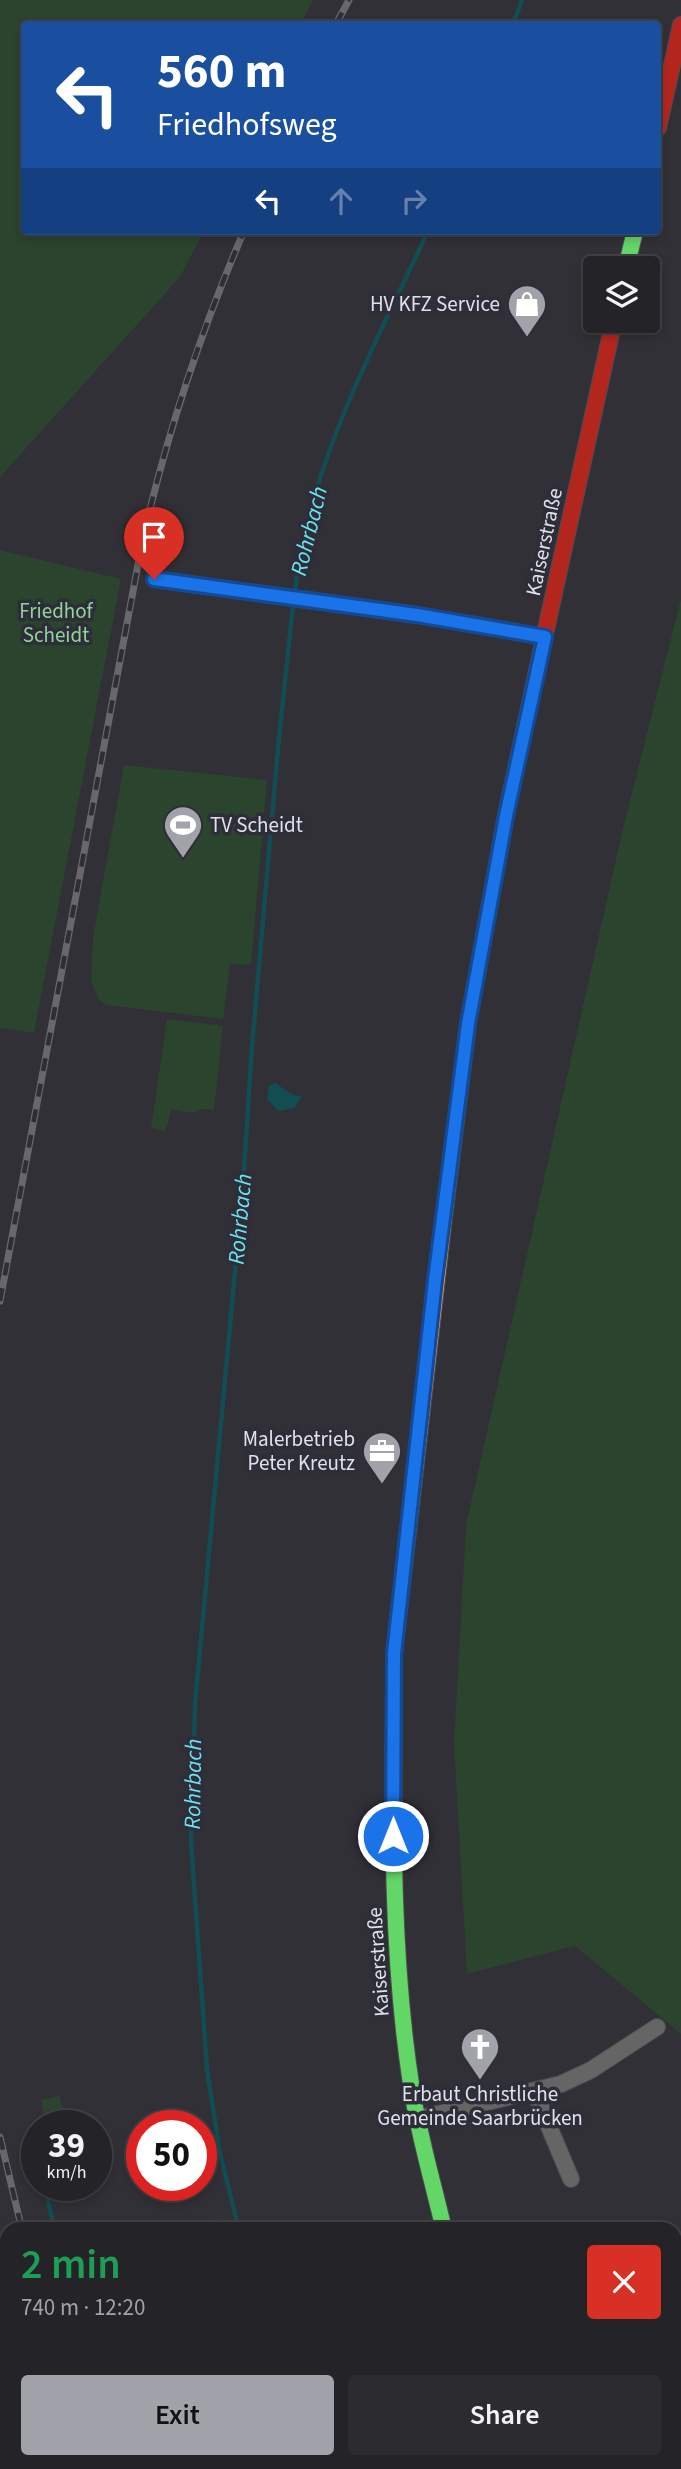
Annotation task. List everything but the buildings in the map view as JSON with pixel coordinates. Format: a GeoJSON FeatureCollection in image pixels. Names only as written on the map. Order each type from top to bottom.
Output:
{"type":"FeatureCollection","features":[{"type":"Feature","properties":{"kind":"main road"},"geometry":{"type":"LineString","coordinates":[[661,115],[681,25]]}},
{"type":"Feature","properties":{"kind":"main road"},"geometry":{"type":"LineString","coordinates":[[629,256],[634,235]]}},
{"type":"Feature","properties":{"kind":"main road","name":"Kaiserstraße"},"geometry":{"type":"LineString","coordinates":[[442,2222],[411,2087],[398,1979],[393,1836],[394,1654],[433,1303],[468,1024],[506,816],[611,333]]}},
{"type":"Feature","properties":{"kind":"main road"},"geometry":{"type":"LineString","coordinates":[[154,579],[311,600],[545,637]]}},
{"type":"Feature","properties":{"kind":"street"},"geometry":{"type":"LineString","coordinates":[[417,2119],[534,2091],[579,2077],[657,2027]]}},
{"type":"Feature","properties":{"kind":"street"},"geometry":{"type":"LineString","coordinates":[[534,2091],[571,2179]]}},
{"type":"Feature","properties":{"kind":"shaded area"},"geometry":{"type":"Polygon","coordinates":[[[225,2216],[227,2222],[200,2222],[225,2216]]]}},
{"type":"Feature","properties":{"kind":"green space"},"geometry":{"type":"Polygon","coordinates":[[[0,0],[313,0],[302,21],[21,21],[21,235],[202,235],[180,277],[0,477],[0,0]]]}},
{"type":"Feature","properties":{"kind":"green space","name":"Friedhof Scheidt"},"geometry":{"type":"Polygon","coordinates":[[[0,550],[121,579],[34,1033],[0,1028],[0,550]]]}},
{"type":"Feature","properties":{"kind":"green space"},"geometry":{"type":"Polygon","coordinates":[[[681,599],[681,2034],[575,1946],[467,1974],[454,1743],[466,1525],[624,824],[681,599]]]}},
{"type":"Feature","properties":{"kind":"green space","name":"TV Scheidt"},"geometry":{"type":"Polygon","coordinates":[[[124,765],[267,780],[251,965],[230,964],[223,1019],[106,1005],[99,1000],[91,981],[93,937],[124,765]]]}},
{"type":"Feature","properties":{"kind":"green space"},"geometry":{"type":"Polygon","coordinates":[[[167,1019],[223,1026],[214,1110],[201,1109],[194,1113],[171,1109],[166,1131],[151,1128],[167,1019]]]}},
{"type":"Feature","properties":{"kind":"green space"},"geometry":{"type":"Polygon","coordinates":[[[60,2096],[63,2110],[43,2110],[41,2100],[60,2096]]]}},
{"type":"Feature","properties":{"kind":"water"},"geometry":{"type":"Polygon","coordinates":[[[275,1083],[293,1095],[302,1096],[294,1108],[278,1111],[267,1099],[269,1086],[275,1083]]]}},
{"type":"Feature","properties":{"kind":"waterway","name":"Rohrbach"},"geometry":{"type":"LineString","coordinates":[[514,21],[522,0]]}},
{"type":"Feature","properties":{"kind":"waterway","name":"Rohrbach"},"geometry":{"type":"LineString","coordinates":[[295,590],[303,542],[330,450],[347,405],[426,235]]}},
{"type":"Feature","properties":{"kind":"waterway","name":"Rohrbach"},"geometry":{"type":"LineString","coordinates":[[237,2222],[220,2153],[207,2070],[191,1841],[195,1704],[243,1185],[252,1046],[278,748],[293,605]]}},
{"type":"Feature","properties":{"kind":"waterway"},"geometry":{"type":"LineString","coordinates":[[48,2201],[52,2219]]}},
{"type":"Feature","properties":{"kind":"railway"},"geometry":{"type":"LineString","coordinates":[[338,21],[349,0]]}},
{"type":"Feature","properties":{"kind":"railway"},"geometry":{"type":"LineString","coordinates":[[0,1301],[143,538],[186,382],[242,235]]}},
{"type":"Feature","properties":{"kind":"railway"},"geometry":{"type":"LineString","coordinates":[[0,2137],[20,2222]]}},
{"type":"Feature","properties":{"kind":"traffic: fast"},"geometry":{"type":"LineString","coordinates":[[629,256],[634,235]]}},
{"type":"Feature","properties":{"kind":"traffic: fast"},"geometry":{"type":"LineString","coordinates":[[154,579],[417,615],[545,637]]}},
{"type":"Feature","properties":{"kind":"traffic: fast"},"geometry":{"type":"LineString","coordinates":[[444,1217],[468,1024],[506,815],[545,634]]}},
{"type":"Feature","properties":{"kind":"traffic: fast"},"geometry":{"type":"LineString","coordinates":[[394,1690],[395,1888],[404,2035],[414,2102],[442,2222]]}},
{"type":"Feature","properties":{"kind":"traffic: slow"},"geometry":{"type":"LineString","coordinates":[[394,1690],[394,1654],[444,1217]]}},
{"type":"Feature","properties":{"kind":"traffic: jam"},"geometry":{"type":"LineString","coordinates":[[661,115],[681,25]]}},
{"type":"Feature","properties":{"kind":"traffic: jam"},"geometry":{"type":"LineString","coordinates":[[545,634],[611,333]]}},
{"type":"Feature","properties":{"kind":"place","name":"HV KFZ Service"},"geometry":{"type":"Point","coordinates":[527,338]}},
{"type":"Feature","properties":{"kind":"place","name":"TV Scheidt"},"geometry":{"type":"Point","coordinates":[183,859]}},
{"type":"Feature","properties":{"kind":"place","name":"Malerbetrieb Peter Kreutz"},"geometry":{"type":"Point","coordinates":[382,1485]}},
{"type":"Feature","properties":{"kind":"place","name":"Erbaut Christliche Gemeinde Saarbrücken"},"geometry":{"type":"Point","coordinates":[480,2081]}},
{"type":"Feature","properties":{"kind":"route"},"geometry":{"type":"LineString","coordinates":[[154,579],[417,615],[545,637],[506,816],[468,1024],[435,1280],[394,1654],[393,1836]]}}]}
